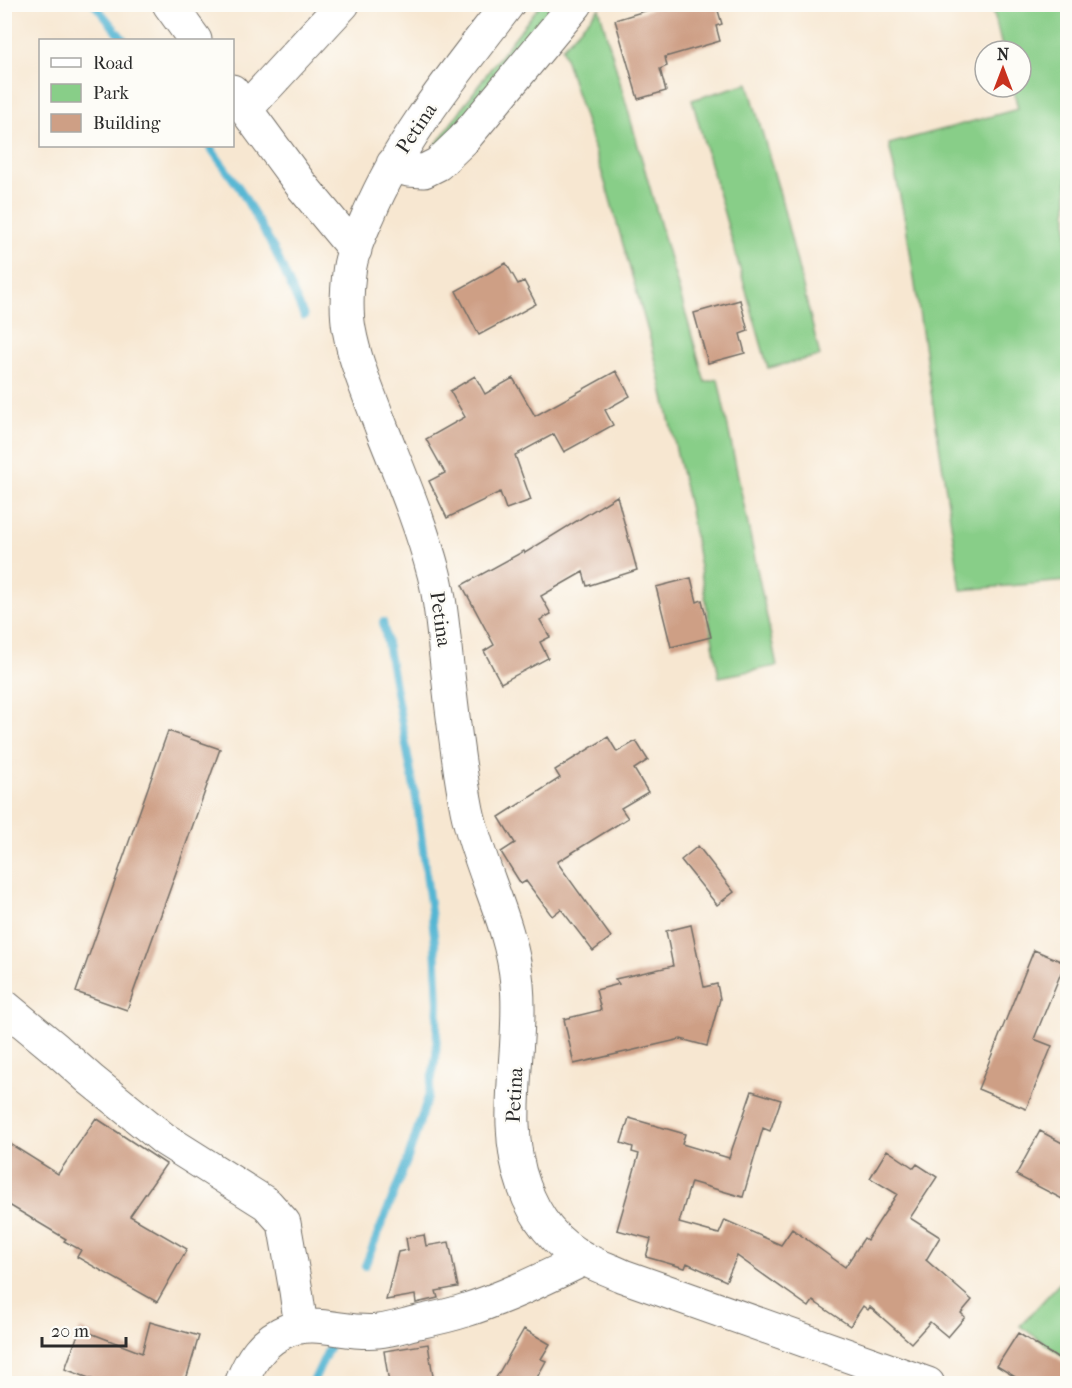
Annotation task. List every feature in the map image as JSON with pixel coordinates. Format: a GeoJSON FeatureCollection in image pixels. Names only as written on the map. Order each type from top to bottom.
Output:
{"type":"FeatureCollection","features":[{"type":"Feature","properties":{"kind":"street"},"geometry":{"type":"LineString","coordinates":[[169,4],[194,39]]}},
{"type":"Feature","properties":{"kind":"street"},"geometry":{"type":"LineString","coordinates":[[343,4],[239,100],[302,186],[355,250]]}},
{"type":"Feature","properties":{"kind":"street","name":"Petina"},"geometry":{"type":"LineString","coordinates":[[508,4],[435,99],[393,164],[378,192],[355,250],[349,271],[348,293],[349,327],[358,363],[412,506],[435,578],[468,812],[513,953],[519,1008],[512,1129],[516,1157],[524,1186],[536,1213],[549,1232],[564,1247],[584,1259],[645,1284],[928,1383]]}},
{"type":"Feature","properties":{"kind":"street"},"geometry":{"type":"LineString","coordinates":[[393,164],[408,170],[424,171],[438,164],[463,140],[576,4]]}},
{"type":"Feature","properties":{"kind":"street"},"geometry":{"type":"LineString","coordinates":[[4,1006],[90,1080],[164,1138],[267,1204],[284,1223],[301,1327]]}},
{"type":"Feature","properties":{"kind":"street"},"geometry":{"type":"LineString","coordinates":[[241,1383],[256,1353],[287,1330],[316,1326],[349,1331],[378,1331],[429,1320],[495,1300],[584,1259]]}},
{"type":"Feature","properties":{"kind":"green space"},"geometry":{"type":"Polygon","coordinates":[[[540,5],[559,5],[442,145],[434,147],[494,64],[540,5]]]}},
{"type":"Feature","properties":{"kind":"green space"},"geometry":{"type":"Polygon","coordinates":[[[992,5],[1067,5],[1067,581],[961,590],[906,225],[889,144],[1018,109],[1016,99],[1033,99],[1033,39],[1000,39],[992,5]]]}},
{"type":"Feature","properties":{"kind":"green space"},"geometry":{"type":"Polygon","coordinates":[[[599,8],[705,382],[718,379],[777,666],[719,677],[690,510],[653,349],[608,192],[562,48],[599,8]]]}},
{"type":"Feature","properties":{"kind":"green space"},"geometry":{"type":"Polygon","coordinates":[[[748,83],[780,194],[820,356],[768,368],[692,100],[748,83]]]}},
{"type":"Feature","properties":{"kind":"green space"},"geometry":{"type":"Polygon","coordinates":[[[1067,1275],[1067,1359],[1020,1326],[1067,1275]]]}},
{"type":"Feature","properties":{"kind":"building"},"geometry":{"type":"Polygon","coordinates":[[[668,4],[716,4],[722,24],[716,26],[720,41],[665,57],[667,66],[660,69],[666,91],[638,99],[615,20],[668,4]]]}},
{"type":"Feature","properties":{"kind":"building"},"geometry":{"type":"Polygon","coordinates":[[[506,263],[518,284],[524,281],[536,304],[479,335],[456,291],[506,263]]]}},
{"type":"Feature","properties":{"kind":"building"},"geometry":{"type":"Polygon","coordinates":[[[740,300],[748,331],[740,334],[745,353],[708,363],[694,313],[740,300]]]}},
{"type":"Feature","properties":{"kind":"building"},"geometry":{"type":"Polygon","coordinates":[[[616,371],[630,396],[605,410],[613,425],[564,452],[554,434],[515,455],[531,500],[506,509],[500,492],[447,518],[429,481],[445,473],[426,439],[465,417],[450,391],[475,376],[485,394],[513,378],[535,416],[616,371]]]}},
{"type":"Feature","properties":{"kind":"building"},"geometry":{"type":"Polygon","coordinates":[[[617,496],[637,570],[587,586],[583,572],[541,596],[551,614],[540,620],[550,637],[540,642],[548,658],[501,683],[484,651],[494,645],[462,585],[524,551],[525,553],[617,496]]]}},
{"type":"Feature","properties":{"kind":"building"},"geometry":{"type":"Polygon","coordinates":[[[691,578],[697,602],[702,600],[711,637],[671,647],[656,587],[691,578]]]}},
{"type":"Feature","properties":{"kind":"building"},"geometry":{"type":"Polygon","coordinates":[[[168,731],[220,749],[127,1010],[76,992],[168,731]]]}},
{"type":"Feature","properties":{"kind":"building"},"geometry":{"type":"Polygon","coordinates":[[[608,737],[617,752],[636,741],[648,760],[634,769],[648,792],[621,808],[628,818],[557,862],[611,937],[593,951],[561,909],[552,916],[526,881],[521,884],[501,852],[515,843],[499,817],[560,778],[555,770],[608,737]]]}},
{"type":"Feature","properties":{"kind":"building"},"geometry":{"type":"Polygon","coordinates":[[[698,846],[734,892],[717,905],[681,860],[698,846]]]}},
{"type":"Feature","properties":{"kind":"building"},"geometry":{"type":"Polygon","coordinates":[[[691,925],[704,987],[717,984],[720,999],[707,1046],[681,1039],[574,1064],[564,1019],[601,1010],[596,990],[619,984],[615,979],[673,966],[666,931],[691,925]]]}},
{"type":"Feature","properties":{"kind":"building"},"geometry":{"type":"Polygon","coordinates":[[[1034,950],[1065,963],[1034,1039],[1052,1046],[1026,1109],[978,1089],[1034,950]]]}},
{"type":"Feature","properties":{"kind":"building"},"geometry":{"type":"Polygon","coordinates":[[[752,1091],[781,1100],[770,1131],[763,1128],[743,1197],[691,1182],[679,1223],[719,1234],[725,1220],[781,1245],[792,1229],[845,1267],[864,1238],[867,1240],[897,1194],[870,1178],[887,1150],[914,1168],[917,1164],[937,1177],[910,1218],[940,1237],[926,1260],[972,1300],[961,1313],[965,1317],[948,1337],[930,1322],[911,1343],[870,1307],[868,1310],[863,1306],[850,1326],[813,1301],[809,1307],[737,1256],[726,1281],[687,1263],[685,1268],[646,1257],[651,1239],[617,1230],[639,1154],[632,1152],[633,1147],[621,1143],[629,1118],[685,1134],[682,1144],[729,1158],[752,1091]]]}},
{"type":"Feature","properties":{"kind":"building"},"geometry":{"type":"Polygon","coordinates":[[[96,1118],[166,1164],[130,1216],[187,1249],[157,1302],[77,1257],[81,1250],[4,1202],[4,1140],[58,1174],[96,1118]]]}},
{"type":"Feature","properties":{"kind":"building"},"geometry":{"type":"Polygon","coordinates":[[[1040,1131],[1068,1146],[1068,1202],[1016,1175],[1040,1131]]]}},
{"type":"Feature","properties":{"kind":"building"},"geometry":{"type":"Polygon","coordinates":[[[424,1235],[426,1246],[449,1242],[458,1287],[436,1291],[438,1298],[416,1303],[415,1295],[386,1300],[398,1252],[408,1250],[406,1238],[424,1235]]]}},
{"type":"Feature","properties":{"kind":"building"},"geometry":{"type":"Polygon","coordinates":[[[150,1322],[199,1336],[185,1383],[102,1383],[65,1369],[80,1329],[142,1353],[150,1322]]]}},
{"type":"Feature","properties":{"kind":"building"},"geometry":{"type":"Polygon","coordinates":[[[524,1329],[550,1344],[541,1359],[546,1361],[534,1383],[493,1383],[524,1329]]]}},
{"type":"Feature","properties":{"kind":"building"},"geometry":{"type":"Polygon","coordinates":[[[1018,1333],[1068,1365],[1068,1383],[1025,1383],[997,1366],[1018,1333]]]}},
{"type":"Feature","properties":{"kind":"building"},"geometry":{"type":"Polygon","coordinates":[[[428,1344],[434,1383],[389,1383],[384,1351],[428,1344]]]}},
{"type":"Feature","properties":{"kind":"waterway"},"geometry":{"type":"LineString","coordinates":[[94,4],[123,39]]}},
{"type":"Feature","properties":{"kind":"waterway"},"geometry":{"type":"LineString","coordinates":[[210,147],[240,189],[275,251],[304,316]]}},
{"type":"Feature","properties":{"kind":"waterway"},"geometry":{"type":"LineString","coordinates":[[365,1266],[407,1161],[428,1097],[436,1056],[438,1003],[435,942],[417,804],[383,622]]}},
{"type":"Feature","properties":{"kind":"waterway"},"geometry":{"type":"LineString","coordinates":[[312,1384],[330,1346]]}}]}
